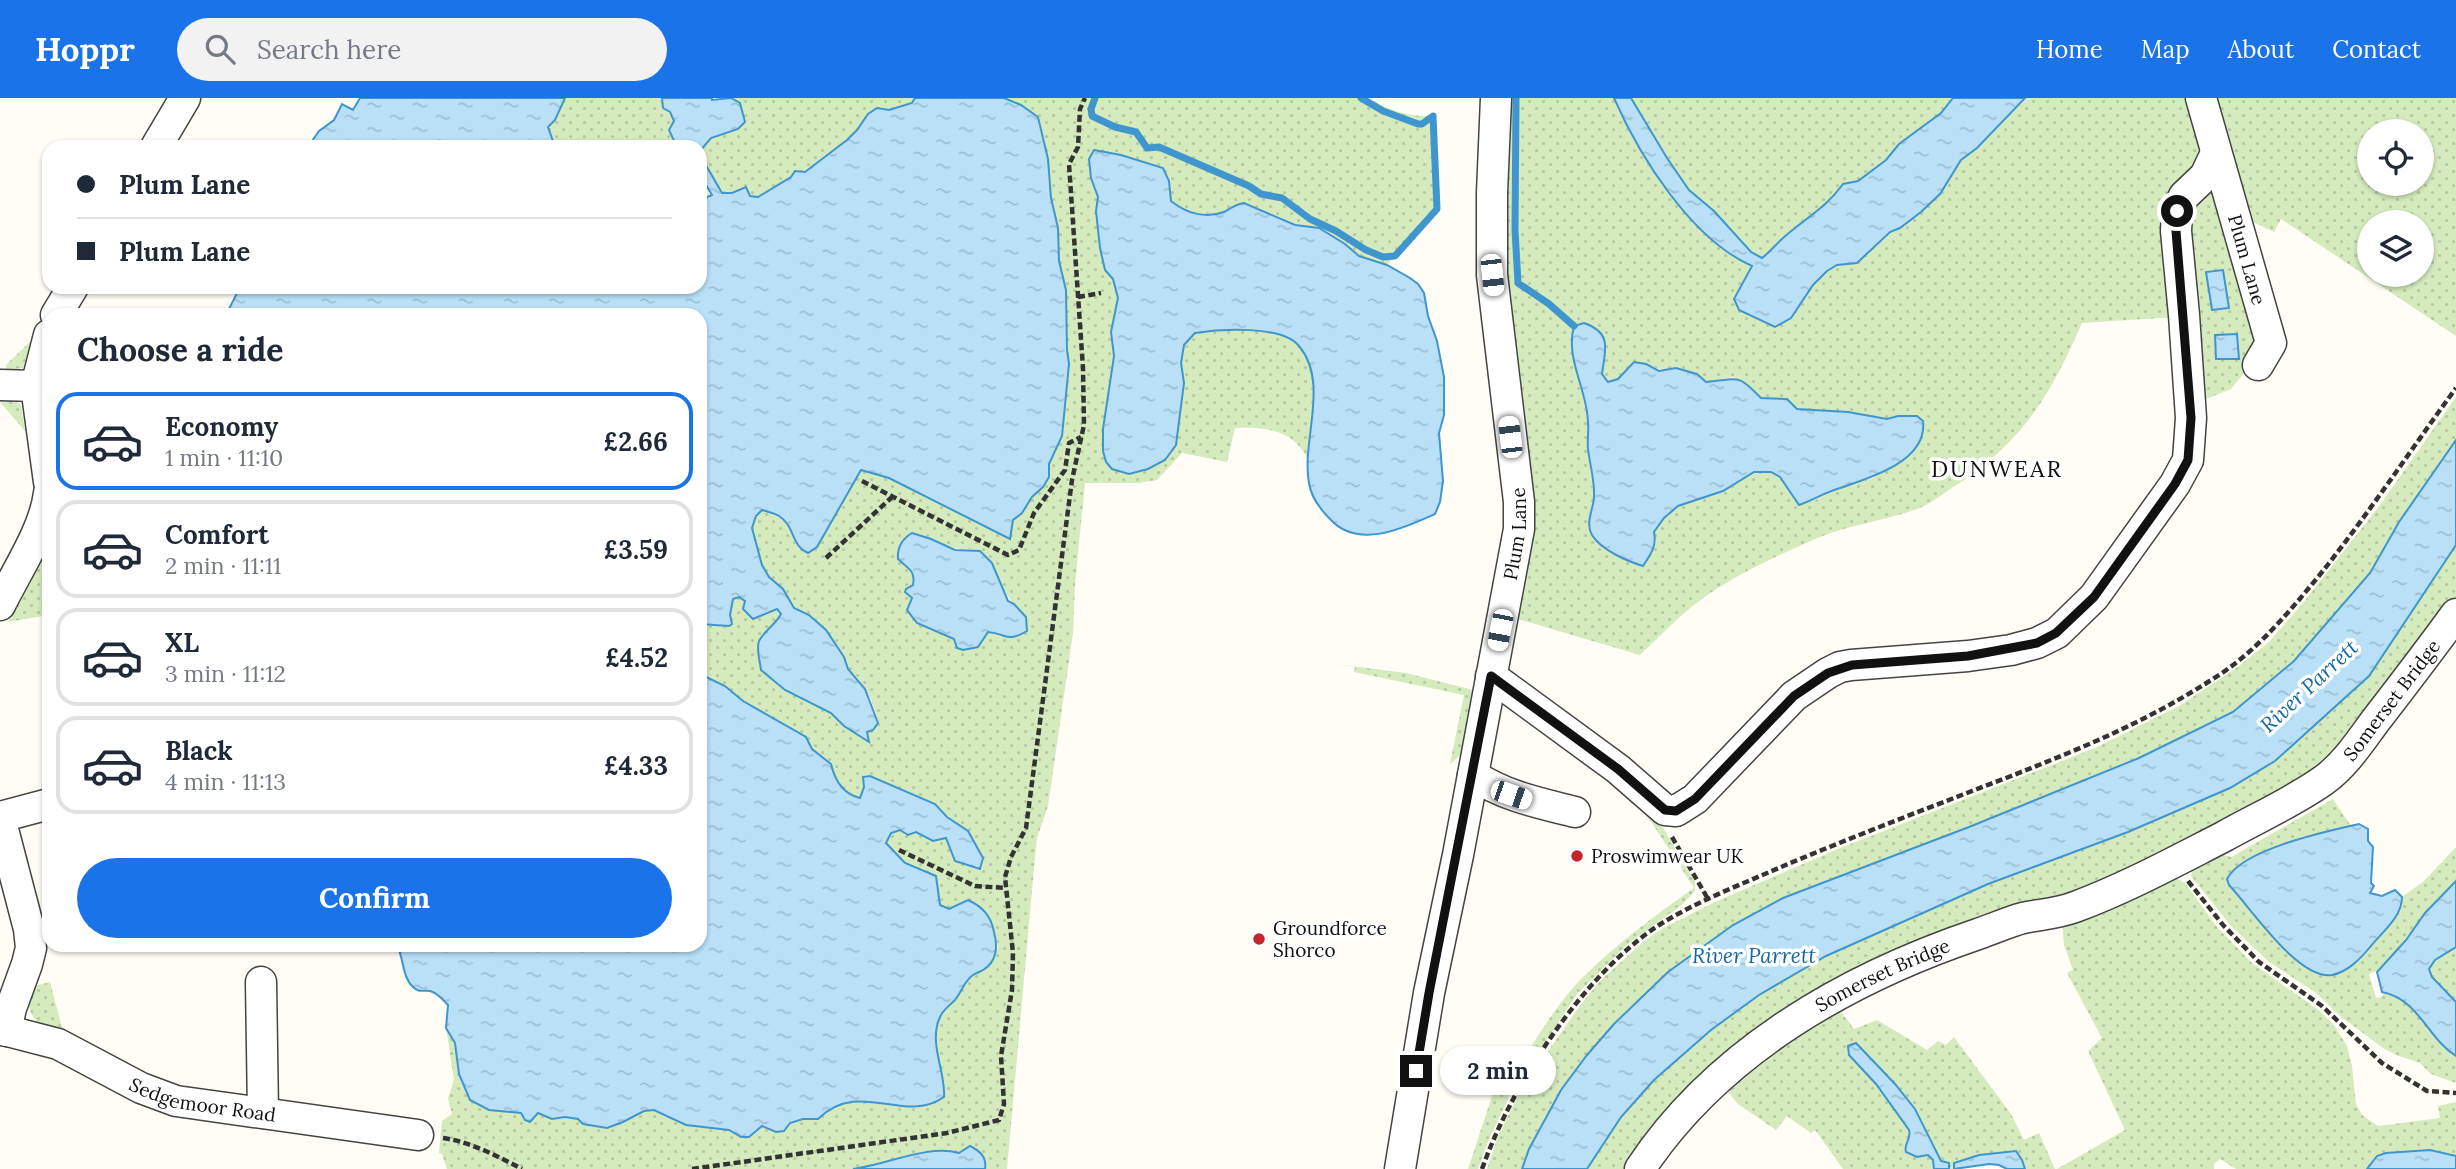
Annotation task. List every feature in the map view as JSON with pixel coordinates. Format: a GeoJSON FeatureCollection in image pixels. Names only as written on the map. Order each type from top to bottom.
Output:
{"type":"FeatureCollection","features":[{"type":"Feature","properties":{"kind":"street"},"geometry":{"type":"LineString","coordinates":[[160,140],[186,98]]}},
{"type":"Feature","properties":{"kind":"street","name":"Plum Lane"},"geometry":{"type":"LineString","coordinates":[[1400,1169],[1429,993],[1519,529],[1519,502],[1492,275],[1496,98]]}},
{"type":"Feature","properties":{"kind":"street","name":"Plum Lane"},"geometry":{"type":"LineString","coordinates":[[2201,98],[2271,343],[2258,365]]}},
{"type":"Feature","properties":{"kind":"street"},"geometry":{"type":"LineString","coordinates":[[1491,676],[1618,769],[1665,810],[1676,811],[1695,799],[1794,696],[1828,673],[1852,665],[1968,656],[2037,643],[2056,633],[2094,597],[2175,484],[2188,460],[2191,418],[2176,231],[2177,211],[2185,196],[2205,176],[2216,153]]}},
{"type":"Feature","properties":{"kind":"street"},"geometry":{"type":"LineString","coordinates":[[42,362],[36,386],[42,438]]}},
{"type":"Feature","properties":{"kind":"street"},"geometry":{"type":"LineString","coordinates":[[0,384],[36,386]]}},
{"type":"Feature","properties":{"kind":"street"},"geometry":{"type":"LineString","coordinates":[[0,605],[42,518]]}},
{"type":"Feature","properties":{"kind":"street","name":"Somerset Bridge"},"geometry":{"type":"LineString","coordinates":[[1640,1169],[1681,1117],[1728,1070],[1786,1026],[1836,995],[1926,952],[2023,918],[2046,916],[2074,908],[2175,863],[2293,799],[2332,774],[2351,754],[2456,614]]}},
{"type":"Feature","properties":{"kind":"street"},"geometry":{"type":"LineString","coordinates":[[1472,775],[1494,789],[1528,801],[1575,812]]}},
{"type":"Feature","properties":{"kind":"street"},"geometry":{"type":"LineString","coordinates":[[3,1030],[31,947],[29,929],[0,817],[42,806]]}},
{"type":"Feature","properties":{"kind":"street"},"geometry":{"type":"LineString","coordinates":[[261,982],[263,1113]]}},
{"type":"Feature","properties":{"kind":"street","name":"Sedgemoor Road"},"geometry":{"type":"LineString","coordinates":[[3,1030],[58,1044],[141,1088],[176,1101],[418,1135]]}},
{"type":"Feature","properties":{"kind":"path"},"geometry":{"type":"LineString","coordinates":[[692,1169],[947,1133],[999,1120],[1004,1104],[1001,1056],[1012,990],[1013,953],[1005,877],[1011,857],[1026,828],[1072,480],[1084,425],[1083,368],[1069,164],[1078,147],[1080,109],[1085,98]]}},
{"type":"Feature","properties":{"kind":"path"},"geometry":{"type":"LineString","coordinates":[[1078,297],[1101,293]]}},
{"type":"Feature","properties":{"kind":"path"},"geometry":{"type":"LineString","coordinates":[[1482,1169],[1492,1140],[1521,1083],[1580,999],[1638,942],[1660,925],[1708,900],[1825,848],[2120,732],[2224,671],[2269,634],[2325,569],[2456,388]]}},
{"type":"Feature","properties":{"kind":"path"},"geometry":{"type":"LineString","coordinates":[[862,481],[1008,555],[1019,550],[1034,513],[1065,470],[1069,443],[1082,438]]}},
{"type":"Feature","properties":{"kind":"path"},"geometry":{"type":"LineString","coordinates":[[826,558],[892,496]]}},
{"type":"Feature","properties":{"kind":"path"},"geometry":{"type":"LineString","coordinates":[[1665,810],[1671,835],[1708,900]]}},
{"type":"Feature","properties":{"kind":"path"},"geometry":{"type":"LineString","coordinates":[[899,850],[975,886],[1006,888]]}},
{"type":"Feature","properties":{"kind":"path"},"geometry":{"type":"LineString","coordinates":[[2175,863],[2223,925],[2259,962],[2322,1006],[2382,1063],[2427,1091],[2456,1093]]}},
{"type":"Feature","properties":{"kind":"path"},"geometry":{"type":"LineString","coordinates":[[418,1135],[454,1140],[489,1152],[522,1169]]}},
{"type":"Feature","properties":{"kind":"green space"},"geometry":{"type":"Polygon","coordinates":[[[565,98],[662,98],[661,101],[674,121],[670,130],[674,140],[553,140],[548,127],[555,120],[565,98]]]}},
{"type":"Feature","properties":{"kind":"green space"},"geometry":{"type":"Polygon","coordinates":[[[731,98],[915,98],[912,103],[889,110],[877,109],[868,114],[847,140],[816,164],[758,197],[750,196],[746,187],[732,193],[722,193],[707,167],[707,143],[711,138],[738,129],[740,103],[731,98]]]}},
{"type":"Feature","properties":{"kind":"green space"},"geometry":{"type":"Polygon","coordinates":[[[1004,98],[1369,98],[1400,112],[1433,116],[1437,209],[1387,265],[1359,256],[1319,228],[1295,225],[1244,203],[1210,215],[1183,209],[1171,202],[1163,167],[1094,150],[1089,159],[1091,178],[1098,197],[1096,211],[1100,248],[1105,270],[1113,279],[1118,298],[1111,332],[1114,356],[1103,429],[1178,428],[1184,383],[1181,363],[1184,345],[1195,333],[1219,330],[1265,332],[1291,339],[1299,346],[1312,376],[1313,414],[1309,462],[1303,451],[1288,436],[1258,428],[1235,428],[1227,462],[1182,453],[1157,480],[1139,483],[1085,483],[1073,633],[1048,806],[1037,838],[1007,1169],[985,1169],[986,1162],[949,1150],[921,1153],[879,1166],[853,1169],[447,1169],[442,1154],[439,1153],[442,1121],[452,1114],[448,1098],[454,1080],[446,1028],[455,1043],[459,1074],[498,1112],[525,1112],[553,1119],[574,1118],[603,1128],[613,1127],[641,1112],[652,1110],[687,1125],[726,1129],[746,1137],[762,1126],[776,1132],[796,1122],[818,1119],[832,1108],[847,1102],[876,1101],[885,1105],[917,1108],[945,1083],[939,1071],[935,1035],[940,1017],[972,976],[991,964],[998,946],[991,919],[968,900],[949,909],[940,905],[936,876],[905,863],[886,844],[891,833],[900,830],[916,832],[933,841],[946,837],[955,861],[979,869],[974,842],[968,831],[947,817],[935,804],[870,776],[860,798],[844,790],[837,781],[831,764],[812,749],[806,737],[707,677],[707,626],[731,624],[733,599],[739,597],[766,612],[777,608],[781,614],[778,621],[760,640],[785,690],[831,713],[844,726],[869,741],[867,732],[877,717],[871,699],[857,677],[848,669],[844,657],[826,630],[809,615],[794,608],[783,589],[769,577],[762,565],[752,528],[756,516],[762,510],[785,522],[796,544],[817,547],[861,470],[889,478],[1010,538],[1013,520],[1044,487],[1049,477],[1049,464],[1062,436],[1069,364],[1066,290],[1059,261],[1058,228],[1051,197],[1048,159],[1021,105],[1004,98]],[[912,533],[905,566],[912,569],[915,577],[913,585],[906,589],[912,598],[907,610],[917,623],[954,639],[985,635],[989,632],[1001,637],[1026,617],[970,549],[947,546],[912,533]]]}},
{"type":"Feature","properties":{"kind":"green space"},"geometry":{"type":"Polygon","coordinates":[[[1501,98],[1614,98],[1638,145],[1670,194],[1709,237],[1730,254],[1752,266],[1734,299],[1739,310],[1775,327],[1791,318],[1813,285],[1827,271],[1837,265],[1857,263],[1890,232],[1921,212],[1961,160],[1977,148],[2025,98],[2192,98],[2206,150],[2195,176],[2176,317],[2082,323],[2059,372],[2033,414],[2001,450],[1981,467],[1922,507],[1828,534],[1737,577],[1694,605],[1640,655],[1511,617],[1535,516],[1503,320],[1501,98]],[[1574,326],[1574,361],[1588,420],[1587,441],[1594,498],[1589,523],[1602,542],[1620,553],[1652,554],[1656,541],[1654,532],[1664,518],[1678,506],[1723,491],[1754,472],[1771,472],[1780,477],[1792,497],[1815,500],[1841,487],[1873,478],[1918,447],[1898,416],[1887,419],[1848,412],[1797,409],[1787,399],[1761,398],[1734,377],[1706,382],[1691,374],[1646,364],[1622,373],[1618,380],[1608,382],[1602,374],[1603,363],[1574,326]]]}},
{"type":"Feature","properties":{"kind":"green space"},"geometry":{"type":"Polygon","coordinates":[[[1631,98],[1953,98],[1941,113],[1899,144],[1886,160],[1858,181],[1843,184],[1822,207],[1762,258],[1751,252],[1714,211],[1689,190],[1631,98]]]}},
{"type":"Feature","properties":{"kind":"green space"},"geometry":{"type":"Polygon","coordinates":[[[2208,98],[2456,98],[2456,336],[2383,287],[2434,287],[2434,210],[2357,210],[2357,270],[2281,219],[2274,232],[2240,216],[2208,98]]]}},
{"type":"Feature","properties":{"kind":"green space"},"geometry":{"type":"Polygon","coordinates":[[[2216,185],[2260,340],[2249,367],[2231,389],[2196,403],[2187,262],[2193,200],[2216,185]]]}},
{"type":"Feature","properties":{"kind":"green space"},"geometry":{"type":"Polygon","coordinates":[[[31,341],[23,368],[6,370],[6,365],[31,341]]]}},
{"type":"Feature","properties":{"kind":"green space"},"geometry":{"type":"Polygon","coordinates":[[[0,397],[15,400],[21,405],[25,431],[0,402],[0,397]]]}},
{"type":"Feature","properties":{"kind":"green space"},"geometry":{"type":"Polygon","coordinates":[[[2456,397],[2456,440],[2399,522],[2370,573],[2294,661],[2233,712],[2139,758],[1783,898],[1546,1116],[1522,1169],[1487,1169],[1497,1139],[1518,1095],[1600,981],[1643,942],[1663,928],[1717,901],[1840,848],[2095,748],[2179,706],[2235,669],[2269,642],[2303,603],[2380,505],[2456,397]]]}},
{"type":"Feature","properties":{"kind":"green space"},"geometry":{"type":"Polygon","coordinates":[[[2456,545],[2456,602],[2347,752],[2185,851],[1830,992],[1634,1169],[1587,1169],[1621,1117],[1654,1080],[1711,1030],[1759,995],[1826,956],[1988,884],[2128,832],[2275,761],[2369,676],[2456,545]]]}},
{"type":"Feature","properties":{"kind":"green space"},"geometry":{"type":"Polygon","coordinates":[[[42,555],[42,616],[8,622],[42,555]]]}},
{"type":"Feature","properties":{"kind":"green space"},"geometry":{"type":"Polygon","coordinates":[[[1336,664],[1406,673],[1477,691],[1463,753],[1450,764],[1464,695],[1354,672],[1355,667],[1336,664]]]}},
{"type":"Feature","properties":{"kind":"green space"},"geometry":{"type":"Polygon","coordinates":[[[1628,793],[1655,814],[1695,882],[1695,891],[1683,904],[1628,944],[1578,993],[1512,1091],[1478,1169],[1468,1169],[1494,1090],[1491,1088],[1496,1080],[1505,1086],[1550,1017],[1580,980],[1635,931],[1694,888],[1650,820],[1628,793]]]}},
{"type":"Feature","properties":{"kind":"green space"},"geometry":{"type":"Polygon","coordinates":[[[2333,799],[2351,826],[2304,836],[2247,861],[2232,872],[2232,889],[2289,955],[2300,963],[2332,975],[2348,968],[2365,954],[2396,917],[2402,897],[2424,881],[2456,847],[2456,881],[2425,913],[2382,969],[2369,974],[2376,998],[2386,992],[2408,1005],[2456,1056],[2456,1083],[2431,1074],[2420,1063],[2383,1048],[2340,1016],[2316,993],[2269,962],[2231,926],[2191,876],[2194,861],[2220,850],[2223,855],[2231,857],[2333,799]]]}},
{"type":"Feature","properties":{"kind":"green space"},"geometry":{"type":"Polygon","coordinates":[[[2173,876],[2185,883],[2217,927],[2252,963],[2320,1011],[2334,1025],[2347,1046],[2356,1104],[2362,1115],[2378,1126],[2440,1118],[2438,1106],[2456,1102],[2456,1156],[2430,1150],[2386,1153],[2377,1156],[2367,1169],[2236,1169],[2220,1159],[2214,1164],[2214,1169],[2057,1169],[2125,1130],[2088,1051],[2102,1038],[2067,973],[2073,970],[2064,945],[2062,921],[2173,876]]]}},
{"type":"Feature","properties":{"kind":"green space"},"geometry":{"type":"Polygon","coordinates":[[[2456,947],[2456,1002],[2432,977],[2429,969],[2435,960],[2456,947]]]}},
{"type":"Feature","properties":{"kind":"green space"},"geometry":{"type":"Polygon","coordinates":[[[50,982],[65,1039],[41,1025],[29,1007],[30,987],[50,982]]]}},
{"type":"Feature","properties":{"kind":"green space"},"geometry":{"type":"Polygon","coordinates":[[[1834,1002],[1854,1029],[1877,1020],[1927,1050],[1938,1041],[1946,1045],[1954,1037],[2011,1114],[2024,1140],[2039,1133],[2055,1169],[2025,1169],[2016,1151],[1979,1155],[1954,1162],[1954,1169],[1949,1169],[1949,1164],[1941,1161],[1909,1100],[1856,1043],[1847,1052],[1876,1084],[1909,1130],[1906,1151],[1917,1157],[1928,1155],[1933,1159],[1934,1169],[1843,1169],[1815,1130],[1811,1133],[1787,1116],[1776,1130],[1738,1104],[1725,1088],[1834,1002]]]}},
{"type":"Feature","properties":{"kind":"water"},"geometry":{"type":"Polygon","coordinates":[[[360,98],[565,98],[555,120],[548,127],[553,140],[313,140],[319,131],[334,120],[342,104],[353,110],[360,98]]]}},
{"type":"Feature","properties":{"kind":"water"},"geometry":{"type":"Polygon","coordinates":[[[662,98],[731,98],[740,103],[745,122],[738,129],[711,138],[707,143],[707,140],[674,140],[669,130],[674,121],[670,112],[663,108],[662,98]]]}},
{"type":"Feature","properties":{"kind":"water"},"geometry":{"type":"Polygon","coordinates":[[[915,98],[1004,98],[1021,105],[1038,117],[1048,159],[1051,198],[1058,228],[1059,261],[1066,290],[1069,364],[1062,436],[1049,464],[1049,477],[1022,513],[1013,520],[1010,539],[889,478],[861,470],[817,547],[808,553],[799,546],[788,525],[779,516],[762,510],[756,516],[752,528],[762,565],[769,577],[783,589],[794,608],[809,615],[826,630],[844,657],[848,669],[865,689],[878,723],[873,730],[867,732],[869,742],[844,726],[831,713],[785,690],[761,670],[759,641],[781,614],[777,609],[753,619],[743,609],[745,601],[739,597],[733,599],[730,615],[732,624],[707,624],[707,308],[230,308],[236,294],[707,294],[707,197],[712,195],[707,187],[707,167],[722,193],[732,193],[746,187],[750,196],[758,197],[791,177],[795,171],[805,172],[847,140],[868,114],[877,108],[889,110],[912,103],[915,98]]]}},
{"type":"Feature","properties":{"kind":"water"},"geometry":{"type":"Polygon","coordinates":[[[1614,98],[1631,98],[1689,190],[1714,211],[1751,252],[1762,258],[1822,207],[1843,184],[1858,181],[1886,160],[1899,144],[1941,113],[1953,98],[2025,98],[1977,148],[1961,160],[1940,194],[1921,212],[1890,232],[1857,263],[1837,265],[1827,271],[1813,285],[1791,318],[1775,327],[1739,310],[1734,299],[1752,266],[1708,237],[1688,217],[1653,170],[1614,98]]]}},
{"type":"Feature","properties":{"kind":"water"},"geometry":{"type":"Polygon","coordinates":[[[1094,150],[1163,168],[1169,181],[1171,201],[1189,212],[1217,214],[1244,203],[1295,225],[1319,228],[1359,256],[1387,265],[1418,284],[1424,293],[1444,377],[1444,415],[1439,433],[1443,481],[1435,514],[1396,530],[1367,535],[1341,528],[1326,515],[1314,498],[1309,483],[1308,449],[1314,395],[1313,377],[1308,361],[1291,339],[1265,332],[1219,330],[1195,333],[1184,345],[1181,363],[1184,383],[1176,445],[1165,460],[1148,469],[1129,474],[1112,469],[1106,462],[1103,451],[1103,429],[1114,356],[1111,332],[1118,298],[1113,279],[1105,270],[1100,248],[1096,211],[1098,197],[1091,178],[1089,159],[1094,150]]]}},
{"type":"Feature","properties":{"kind":"water"},"geometry":{"type":"Polygon","coordinates":[[[2223,270],[2229,308],[2212,310],[2206,272],[2223,270]]]}},
{"type":"Feature","properties":{"kind":"water"},"geometry":{"type":"Polygon","coordinates":[[[1584,323],[1593,327],[1603,337],[1605,350],[1602,374],[1608,382],[1618,379],[1634,362],[1646,364],[1659,371],[1676,368],[1697,374],[1706,382],[1732,379],[1742,381],[1761,398],[1787,399],[1797,409],[1848,412],[1887,419],[1917,416],[1923,421],[1922,435],[1916,447],[1895,466],[1799,505],[1780,477],[1771,472],[1754,472],[1723,491],[1678,506],[1664,518],[1654,532],[1654,546],[1643,566],[1608,550],[1596,540],[1590,530],[1594,492],[1588,449],[1587,410],[1572,350],[1574,326],[1584,323]]]}},
{"type":"Feature","properties":{"kind":"water"},"geometry":{"type":"Polygon","coordinates":[[[2237,334],[2239,359],[2216,359],[2215,335],[2237,334]]]}},
{"type":"Feature","properties":{"kind":"water","name":"River Parrett"},"geometry":{"type":"Polygon","coordinates":[[[2456,440],[2456,545],[2369,676],[2275,761],[2230,788],[2128,832],[1988,884],[1826,956],[1759,995],[1711,1030],[1654,1080],[1621,1117],[1587,1169],[1522,1169],[1529,1149],[1561,1090],[1587,1055],[1614,1024],[1668,972],[1733,925],[1783,898],[2139,758],[2233,712],[2294,661],[2370,573],[2399,522],[2456,440]]]}},
{"type":"Feature","properties":{"kind":"water"},"geometry":{"type":"Polygon","coordinates":[[[912,533],[955,550],[980,551],[992,563],[1008,601],[1026,617],[1027,631],[1011,637],[988,632],[978,647],[963,650],[957,648],[954,639],[917,623],[907,610],[912,598],[905,592],[913,585],[913,576],[898,559],[901,544],[912,533]]]}},
{"type":"Feature","properties":{"kind":"water"},"geometry":{"type":"Polygon","coordinates":[[[707,677],[806,737],[812,749],[831,764],[837,781],[849,793],[860,798],[864,787],[863,777],[870,776],[935,804],[947,817],[968,831],[983,858],[980,869],[955,861],[946,838],[933,841],[916,832],[908,835],[900,830],[891,833],[886,843],[905,863],[936,876],[940,905],[949,909],[968,900],[982,909],[991,921],[996,948],[988,967],[967,981],[941,1015],[936,1037],[944,1097],[929,1104],[913,1106],[850,1102],[834,1107],[818,1119],[803,1119],[790,1123],[784,1131],[776,1132],[762,1126],[749,1137],[741,1137],[729,1130],[686,1125],[654,1110],[644,1111],[607,1128],[583,1124],[578,1119],[552,1119],[538,1113],[530,1122],[525,1120],[521,1113],[489,1110],[470,1100],[459,1074],[455,1043],[446,1028],[448,1005],[435,993],[417,990],[409,983],[400,952],[707,952],[707,677]]]}},
{"type":"Feature","properties":{"kind":"water"},"geometry":{"type":"Polygon","coordinates":[[[2359,824],[2368,829],[2368,841],[2373,847],[2371,883],[2374,886],[2370,893],[2382,896],[2395,890],[2402,897],[2401,904],[2391,923],[2354,964],[2332,975],[2319,974],[2290,955],[2229,885],[2227,879],[2236,868],[2267,850],[2359,824]]]}},
{"type":"Feature","properties":{"kind":"water"},"geometry":{"type":"Polygon","coordinates":[[[2456,881],[2456,947],[2435,960],[2429,969],[2432,977],[2456,1002],[2456,1056],[2446,1049],[2405,1003],[2382,992],[2377,972],[2406,940],[2425,913],[2456,881]]]}},
{"type":"Feature","properties":{"kind":"water"},"geometry":{"type":"Polygon","coordinates":[[[1856,1043],[1915,1109],[1941,1161],[1949,1163],[1949,1169],[1934,1169],[1933,1160],[1928,1155],[1917,1157],[1906,1152],[1909,1130],[1876,1084],[1849,1055],[1848,1046],[1856,1043]]]}},
{"type":"Feature","properties":{"kind":"water"},"geometry":{"type":"Polygon","coordinates":[[[970,1146],[982,1155],[985,1169],[853,1169],[934,1151],[959,1153],[970,1146]]]}},
{"type":"Feature","properties":{"kind":"water"},"geometry":{"type":"Polygon","coordinates":[[[2430,1150],[2456,1156],[2456,1169],[2367,1169],[2377,1156],[2386,1153],[2430,1150]]]}},
{"type":"Feature","properties":{"kind":"water"},"geometry":{"type":"Polygon","coordinates":[[[2016,1151],[2025,1169],[2007,1169],[1989,1164],[1954,1169],[1954,1163],[1979,1155],[2016,1151]]]}},
{"type":"Feature","properties":{"kind":"waterway"},"geometry":{"type":"LineString","coordinates":[[1095,98],[1091,109],[1092,116],[1115,127],[1136,132],[1147,148],[1159,147],[1249,186],[1261,194],[1282,198],[1310,219],[1366,250],[1383,257],[1395,256],[1437,209],[1433,116],[1418,124],[1383,111],[1361,98]]}},
{"type":"Feature","properties":{"kind":"waterway"},"geometry":{"type":"LineString","coordinates":[[1516,98],[1515,230],[1518,283],[1549,304],[1574,326]]}},
{"type":"Feature","properties":{"kind":"place","name":"Proswimwear UK"},"geometry":{"type":"Point","coordinates":[1577,856]}},
{"type":"Feature","properties":{"kind":"place","name":"Groundforce Shorco"},"geometry":{"type":"Point","coordinates":[1259,939]}},
{"type":"Feature","properties":{"kind":"district","name":"DUNWEAR"},"geometry":{"type":"Point","coordinates":[1997,468]}},
{"type":"Feature","properties":{"kind":"route"},"geometry":{"type":"LineString","coordinates":[[1416,1071],[1491,676],[1618,769],[1665,810],[1676,811],[1695,799],[1794,696],[1840,667],[2011,650],[2037,643],[2056,633],[2094,597],[2124,558],[2175,484],[2188,460],[2191,418],[2176,231],[2177,211]]}}]}
